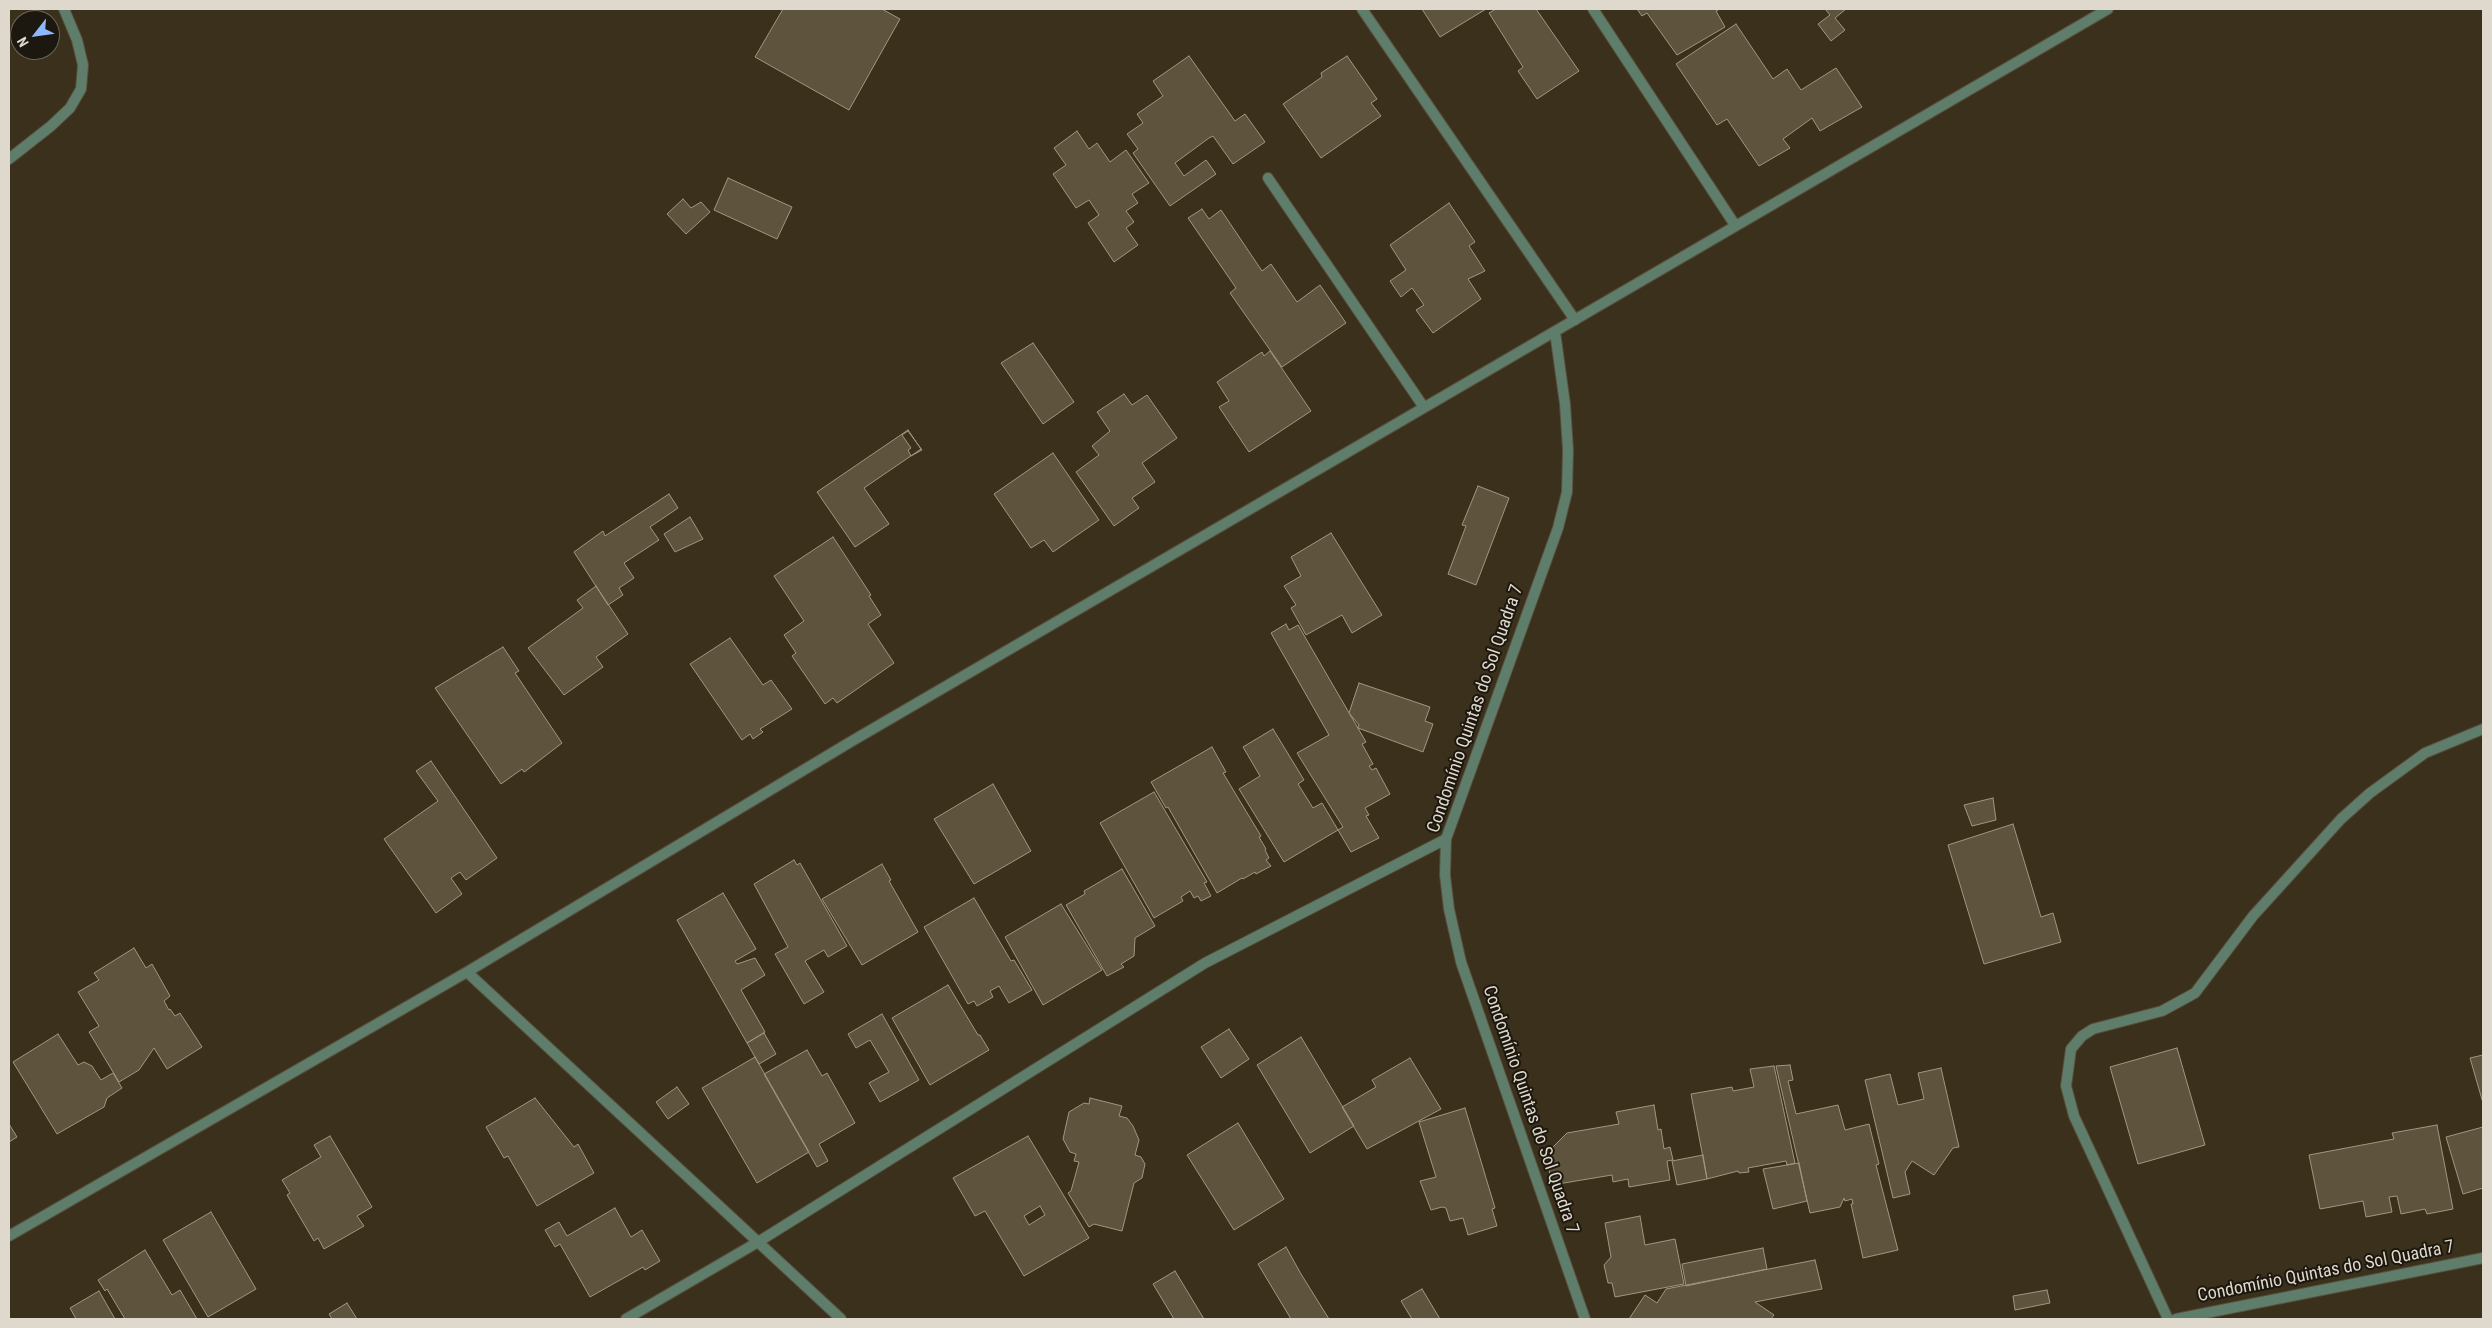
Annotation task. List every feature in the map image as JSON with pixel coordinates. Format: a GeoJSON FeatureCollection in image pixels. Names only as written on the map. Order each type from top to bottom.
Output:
{"type":"FeatureCollection","features":[{"type":"Feature","properties":{"kind":"street"},"geometry":{"type":"LineString","coordinates":[[9,159],[64,114],[82,89],[83,65],[77,40],[64,9]]}},
{"type":"Feature","properties":{"kind":"street"},"geometry":{"type":"LineString","coordinates":[[1362,9],[1576,320]]}},
{"type":"Feature","properties":{"kind":"street"},"geometry":{"type":"LineString","coordinates":[[1593,9],[1735,225]]}},
{"type":"Feature","properties":{"kind":"street"},"geometry":{"type":"LineString","coordinates":[[9,1236],[467,972],[852,741],[1423,406],[1576,320],[1735,225],[2108,9]]}},
{"type":"Feature","properties":{"kind":"street"},"geometry":{"type":"LineString","coordinates":[[1268,178],[1423,406]]}},
{"type":"Feature","properties":{"kind":"street","name":"Condomínio Quintas do Sol Quadra 7"},"geometry":{"type":"LineString","coordinates":[[1555,332],[1565,404],[1568,450],[1567,492],[1558,528],[1446,840],[1445,875],[1449,909],[1461,962],[1586,1319]]}},
{"type":"Feature","properties":{"kind":"street"},"geometry":{"type":"LineString","coordinates":[[2168,1319],[2074,1116],[2066,1086],[2071,1049],[2082,1036],[2093,1029],[2162,1011],[2195,993],[2253,916],[2341,819],[2370,794],[2425,754],[2483,729]]}},
{"type":"Feature","properties":{"kind":"street"},"geometry":{"type":"LineString","coordinates":[[626,1319],[758,1242],[1205,963],[1446,840]]}},
{"type":"Feature","properties":{"kind":"street"},"geometry":{"type":"LineString","coordinates":[[467,972],[841,1319]]}},
{"type":"Feature","properties":{"kind":"street","name":"Condomínio Quintas do Sol Quadra 7"},"geometry":{"type":"LineString","coordinates":[[2176,1319],[2483,1258]]}},
{"type":"Feature","properties":{"kind":"building"},"geometry":{"type":"Polygon","coordinates":[[[783,9],[882,9],[900,19],[849,110],[755,57],[783,9]]]}},
{"type":"Feature","properties":{"kind":"building"},"geometry":{"type":"Polygon","coordinates":[[[1422,9],[1486,9],[1440,37],[1422,9]]]}},
{"type":"Feature","properties":{"kind":"building"},"geometry":{"type":"Polygon","coordinates":[[[1496,9],[1536,9],[1579,71],[1537,99],[1518,71],[1523,67],[1489,13],[1496,9]]]}},
{"type":"Feature","properties":{"kind":"building"},"geometry":{"type":"Polygon","coordinates":[[[1637,9],[1720,9],[1716,11],[1725,27],[1677,55],[1647,13],[1642,16],[1637,9]]]}},
{"type":"Feature","properties":{"kind":"building"},"geometry":{"type":"Polygon","coordinates":[[[1825,9],[1846,9],[1835,18],[1845,30],[1831,41],[1818,24],[1830,15],[1825,9]]]}},
{"type":"Feature","properties":{"kind":"building"},"geometry":{"type":"Polygon","coordinates":[[[1736,24],[1773,79],[1787,69],[1801,90],[1836,68],[1862,107],[1820,131],[1812,118],[1783,139],[1790,148],[1759,166],[1727,119],[1717,125],[1676,64],[1736,24]]]}},
{"type":"Feature","properties":{"kind":"building"},"geometry":{"type":"Polygon","coordinates":[[[1189,56],[1235,121],[1245,114],[1265,142],[1233,164],[1213,136],[1209,138],[1175,163],[1184,176],[1206,160],[1216,174],[1170,206],[1133,153],[1138,149],[1127,134],[1143,123],[1137,114],[1163,96],[1153,81],[1189,56]]]}},
{"type":"Feature","properties":{"kind":"building"},"geometry":{"type":"Polygon","coordinates":[[[1347,56],[1377,99],[1371,103],[1381,116],[1321,158],[1283,104],[1322,77],[1321,73],[1347,56]]]}},
{"type":"Feature","properties":{"kind":"building"},"geometry":{"type":"Polygon","coordinates":[[[1077,131],[1089,149],[1097,143],[1110,162],[1126,150],[1149,183],[1132,194],[1138,203],[1126,211],[1134,222],[1126,228],[1138,245],[1114,262],[1088,223],[1099,215],[1089,200],[1076,208],[1053,174],[1066,165],[1054,148],[1077,131]]]}},
{"type":"Feature","properties":{"kind":"building"},"geometry":{"type":"Polygon","coordinates":[[[728,178],[792,207],[777,239],[714,210],[728,178]]]}},
{"type":"Feature","properties":{"kind":"building"},"geometry":{"type":"Polygon","coordinates":[[[683,199],[691,208],[701,202],[710,212],[686,234],[667,214],[683,199]]]}},
{"type":"Feature","properties":{"kind":"building"},"geometry":{"type":"Polygon","coordinates":[[[1449,203],[1475,242],[1469,246],[1485,271],[1468,279],[1481,299],[1433,333],[1416,310],[1424,305],[1412,288],[1401,297],[1390,281],[1406,270],[1390,245],[1449,203]]]}},
{"type":"Feature","properties":{"kind":"building"},"geometry":{"type":"Polygon","coordinates":[[[1202,209],[1209,219],[1221,210],[1262,271],[1271,264],[1297,302],[1320,285],[1346,323],[1282,367],[1230,293],[1236,288],[1188,218],[1202,209]]]}},
{"type":"Feature","properties":{"kind":"building"},"geometry":{"type":"Polygon","coordinates":[[[1033,343],[1074,402],[1043,424],[1001,363],[1033,343]]]}},
{"type":"Feature","properties":{"kind":"building"},"geometry":{"type":"Polygon","coordinates":[[[1270,351],[1311,411],[1249,452],[1219,407],[1229,401],[1217,382],[1262,352],[1264,356],[1270,351]]]}},
{"type":"Feature","properties":{"kind":"building"},"geometry":{"type":"Polygon","coordinates":[[[1124,394],[1132,405],[1147,395],[1177,438],[1142,463],[1155,482],[1132,498],[1139,508],[1114,526],[1076,472],[1099,455],[1092,446],[1110,431],[1097,412],[1124,394]]]}},
{"type":"Feature","properties":{"kind":"building"},"geometry":{"type":"Polygon","coordinates":[[[908,430],[921,449],[864,488],[889,524],[855,547],[817,492],[908,430]]]}},
{"type":"Feature","properties":{"kind":"building"},"geometry":{"type":"Polygon","coordinates":[[[908,431],[922,450],[911,456],[908,450],[911,448],[902,435],[908,431]]]}},
{"type":"Feature","properties":{"kind":"building"},"geometry":{"type":"Polygon","coordinates":[[[1053,453],[1099,520],[1053,552],[1044,540],[1031,548],[994,494],[1053,453]]]}},
{"type":"Feature","properties":{"kind":"building"},"geometry":{"type":"Polygon","coordinates":[[[1478,486],[1509,498],[1476,585],[1448,574],[1466,526],[1462,525],[1478,486]]]}},
{"type":"Feature","properties":{"kind":"building"},"geometry":{"type":"Polygon","coordinates":[[[669,494],[678,508],[650,527],[659,540],[624,563],[634,578],[619,588],[623,595],[608,605],[574,552],[603,531],[605,536],[669,494]]]}},
{"type":"Feature","properties":{"kind":"building"},"geometry":{"type":"Polygon","coordinates":[[[690,517],[703,539],[675,552],[664,534],[690,517]]]}},
{"type":"Feature","properties":{"kind":"building"},"geometry":{"type":"Polygon","coordinates":[[[1331,533],[1382,615],[1352,633],[1342,615],[1306,635],[1291,608],[1296,605],[1284,586],[1301,576],[1291,557],[1331,533]]]}},
{"type":"Feature","properties":{"kind":"building"},"geometry":{"type":"Polygon","coordinates":[[[833,537],[871,595],[869,596],[881,615],[868,624],[894,663],[837,703],[833,698],[825,704],[792,656],[796,653],[784,635],[804,621],[774,576],[833,537]]]}},
{"type":"Feature","properties":{"kind":"building"},"geometry":{"type":"Polygon","coordinates":[[[596,586],[628,634],[596,657],[603,667],[564,695],[528,648],[583,608],[577,600],[596,586]]]}},
{"type":"Feature","properties":{"kind":"building"},"geometry":{"type":"Polygon","coordinates":[[[1286,624],[1289,630],[1298,625],[1366,742],[1362,744],[1373,764],[1369,766],[1372,770],[1376,768],[1390,794],[1365,808],[1369,815],[1366,816],[1379,838],[1351,852],[1338,830],[1343,827],[1297,753],[1329,735],[1271,633],[1286,624]]]}},
{"type":"Feature","properties":{"kind":"building"},"geometry":{"type":"Polygon","coordinates":[[[730,638],[763,685],[771,680],[792,709],[760,729],[763,732],[753,739],[750,734],[742,740],[690,664],[730,638]]]}},
{"type":"Feature","properties":{"kind":"building"},"geometry":{"type":"Polygon","coordinates":[[[503,647],[519,671],[515,673],[562,743],[527,770],[524,772],[522,769],[501,784],[435,688],[503,647]]]}},
{"type":"Feature","properties":{"kind":"building"},"geometry":{"type":"Polygon","coordinates":[[[1359,683],[1430,707],[1425,721],[1433,724],[1423,752],[1358,728],[1359,725],[1349,713],[1359,683]]]}},
{"type":"Feature","properties":{"kind":"building"},"geometry":{"type":"Polygon","coordinates":[[[1273,729],[1304,780],[1298,784],[1313,808],[1322,803],[1338,830],[1284,862],[1239,789],[1260,776],[1243,747],[1273,729]]]}},
{"type":"Feature","properties":{"kind":"building"},"geometry":{"type":"Polygon","coordinates":[[[1212,747],[1226,772],[1223,773],[1261,836],[1259,837],[1269,858],[1266,860],[1271,866],[1256,874],[1255,872],[1242,878],[1217,893],[1168,807],[1166,808],[1151,782],[1212,747]]]}},
{"type":"Feature","properties":{"kind":"building"},"geometry":{"type":"Polygon","coordinates":[[[431,761],[497,858],[466,880],[460,872],[451,878],[462,894],[436,913],[384,839],[438,801],[416,771],[431,761]]]}},
{"type":"Feature","properties":{"kind":"building"},"geometry":{"type":"Polygon","coordinates":[[[993,784],[1031,851],[974,884],[934,819],[993,784]]]}},
{"type":"Feature","properties":{"kind":"building"},"geometry":{"type":"Polygon","coordinates":[[[1154,792],[1207,882],[1204,883],[1211,896],[1201,901],[1198,896],[1194,898],[1190,891],[1181,897],[1183,901],[1154,918],[1100,823],[1154,792]]]}},
{"type":"Feature","properties":{"kind":"building"},"geometry":{"type":"Polygon","coordinates":[[[1993,798],[1996,820],[1972,826],[1964,805],[1993,798]]]}},
{"type":"Feature","properties":{"kind":"building"},"geometry":{"type":"Polygon","coordinates":[[[2013,824],[2041,917],[2053,913],[2061,942],[1984,964],[1948,845],[2013,824]]]}},
{"type":"Feature","properties":{"kind":"building"},"geometry":{"type":"Polygon","coordinates":[[[794,860],[797,865],[800,863],[847,946],[828,957],[824,950],[805,961],[824,992],[804,1004],[775,954],[788,947],[754,884],[794,860]]]}},
{"type":"Feature","properties":{"kind":"building"},"geometry":{"type":"Polygon","coordinates":[[[882,864],[891,880],[889,881],[918,932],[862,965],[822,899],[882,864]]]}},
{"type":"Feature","properties":{"kind":"building"},"geometry":{"type":"Polygon","coordinates":[[[1122,869],[1155,926],[1135,938],[1134,956],[1121,964],[1124,967],[1107,976],[1066,905],[1085,894],[1084,891],[1122,869]]]}},
{"type":"Feature","properties":{"kind":"building"},"geometry":{"type":"Polygon","coordinates":[[[723,893],[756,949],[735,961],[737,964],[755,958],[765,975],[741,990],[765,1032],[747,1043],[677,920],[723,893]]]}},
{"type":"Feature","properties":{"kind":"building"},"geometry":{"type":"Polygon","coordinates":[[[974,898],[1011,961],[1014,960],[1032,990],[1009,1003],[999,986],[990,991],[993,997],[977,1006],[974,1001],[968,1004],[924,927],[974,898]]]}},
{"type":"Feature","properties":{"kind":"building"},"geometry":{"type":"Polygon","coordinates":[[[1061,904],[1102,970],[1043,1005],[1005,937],[1061,904]]]}},
{"type":"Feature","properties":{"kind":"building"},"geometry":{"type":"Polygon","coordinates":[[[134,948],[146,968],[152,964],[170,996],[164,1001],[169,1010],[175,1016],[180,1013],[202,1047],[167,1069],[154,1048],[139,1070],[119,1082],[89,1032],[99,1026],[78,992],[99,980],[94,973],[134,948]]]}},
{"type":"Feature","properties":{"kind":"building"},"geometry":{"type":"Polygon","coordinates":[[[948,985],[989,1050],[930,1085],[892,1018],[948,985]]]}},
{"type":"Feature","properties":{"kind":"building"},"geometry":{"type":"Polygon","coordinates":[[[882,1014],[919,1080],[880,1102],[869,1083],[889,1072],[870,1040],[856,1048],[848,1034],[882,1014]]]}},
{"type":"Feature","properties":{"kind":"building"},"geometry":{"type":"Polygon","coordinates":[[[1229,1029],[1249,1059],[1221,1078],[1201,1047],[1229,1029]]]}},
{"type":"Feature","properties":{"kind":"building"},"geometry":{"type":"Polygon","coordinates":[[[764,1033],[776,1054],[759,1064],[747,1043],[764,1033]]]}},
{"type":"Feature","properties":{"kind":"building"},"geometry":{"type":"Polygon","coordinates":[[[58,1034],[78,1065],[84,1062],[92,1066],[101,1080],[113,1073],[122,1088],[107,1098],[104,1107],[57,1134],[13,1062],[58,1034]]]}},
{"type":"Feature","properties":{"kind":"building"},"geometry":{"type":"Polygon","coordinates":[[[1301,1037],[1354,1126],[1310,1153],[1257,1065],[1301,1037]]]}},
{"type":"Feature","properties":{"kind":"building"},"geometry":{"type":"Polygon","coordinates":[[[2177,1048],[2205,1145],[2138,1164],[2110,1067],[2177,1048]]]}},
{"type":"Feature","properties":{"kind":"building"},"geometry":{"type":"Polygon","coordinates":[[[807,1050],[822,1076],[827,1073],[855,1123],[819,1144],[828,1161],[817,1167],[764,1074],[807,1050]]]}},
{"type":"Feature","properties":{"kind":"building"},"geometry":{"type":"Polygon","coordinates":[[[2483,1055],[2483,1103],[2470,1058],[2483,1055]]]}},
{"type":"Feature","properties":{"kind":"building"},"geometry":{"type":"Polygon","coordinates":[[[755,1057],[809,1152],[757,1183],[702,1088],[755,1057]]]}},
{"type":"Feature","properties":{"kind":"building"},"geometry":{"type":"Polygon","coordinates":[[[1410,1058],[1441,1109],[1367,1149],[1342,1107],[1376,1087],[1372,1080],[1410,1058]]]}},
{"type":"Feature","properties":{"kind":"building"},"geometry":{"type":"Polygon","coordinates":[[[1790,1065],[1793,1080],[1788,1081],[1796,1114],[1838,1105],[1845,1130],[1869,1124],[1879,1164],[1876,1165],[1898,1250],[1863,1258],[1851,1204],[1853,1204],[1852,1199],[1845,1201],[1844,1198],[1840,1207],[1810,1213],[1776,1066],[1790,1065]]]}},
{"type":"Feature","properties":{"kind":"building"},"geometry":{"type":"Polygon","coordinates":[[[1774,1066],[1795,1163],[1787,1165],[1786,1161],[1748,1168],[1749,1172],[1739,1173],[1738,1171],[1707,1179],[1691,1094],[1732,1087],[1733,1091],[1754,1087],[1750,1069],[1774,1066]]]}},
{"type":"Feature","properties":{"kind":"building"},"geometry":{"type":"Polygon","coordinates":[[[1941,1068],[1959,1147],[1953,1148],[1934,1175],[1912,1161],[1905,1172],[1910,1194],[1893,1198],[1865,1080],[1890,1074],[1898,1105],[1924,1099],[1918,1073],[1941,1068]]]}},
{"type":"Feature","properties":{"kind":"building"},"geometry":{"type":"Polygon","coordinates":[[[677,1087],[689,1104],[668,1119],[656,1102],[677,1087]]]}},
{"type":"Feature","properties":{"kind":"building"},"geometry":{"type":"Polygon","coordinates":[[[535,1098],[574,1147],[578,1144],[594,1173],[537,1206],[508,1156],[504,1158],[486,1127],[535,1098]]]}},
{"type":"Feature","properties":{"kind":"building"},"geometry":{"type":"Polygon","coordinates":[[[1090,1098],[1122,1106],[1119,1116],[1127,1118],[1133,1126],[1139,1140],[1135,1155],[1141,1157],[1145,1164],[1142,1178],[1134,1183],[1122,1231],[1094,1224],[1089,1227],[1068,1193],[1071,1191],[1079,1162],[1074,1161],[1076,1154],[1070,1152],[1063,1139],[1069,1112],[1084,1103],[1089,1104],[1090,1098]]]}},
{"type":"Feature","properties":{"kind":"building"},"geometry":{"type":"Polygon","coordinates":[[[1654,1105],[1658,1130],[1661,1129],[1664,1149],[1670,1147],[1673,1160],[1667,1161],[1670,1180],[1629,1187],[1628,1179],[1613,1182],[1612,1175],[1552,1185],[1546,1154],[1567,1133],[1619,1124],[1616,1112],[1654,1105]]]}},
{"type":"Feature","properties":{"kind":"building"},"geometry":{"type":"Polygon","coordinates":[[[1465,1108],[1495,1208],[1492,1209],[1497,1226],[1468,1235],[1463,1218],[1450,1221],[1446,1208],[1442,1207],[1431,1210],[1420,1181],[1436,1177],[1419,1122],[1465,1108]]]}},
{"type":"Feature","properties":{"kind":"building"},"geometry":{"type":"Polygon","coordinates":[[[1238,1123],[1284,1199],[1234,1230],[1187,1155],[1238,1123]]]}},
{"type":"Feature","properties":{"kind":"building"},"geometry":{"type":"Polygon","coordinates":[[[9,1124],[17,1137],[9,1142],[9,1124]]]}},
{"type":"Feature","properties":{"kind":"building"},"geometry":{"type":"Polygon","coordinates":[[[2437,1125],[2453,1209],[2427,1214],[2425,1209],[2401,1214],[2397,1196],[2389,1197],[2392,1212],[2366,1217],[2363,1201],[2320,1209],[2309,1155],[2394,1139],[2392,1133],[2437,1125]]]}},
{"type":"Feature","properties":{"kind":"building"},"geometry":{"type":"Polygon","coordinates":[[[2483,1127],[2483,1188],[2463,1194],[2446,1137],[2483,1127]]]}},
{"type":"Feature","properties":{"kind":"building"},"geometry":{"type":"Polygon","coordinates":[[[330,1136],[372,1207],[357,1216],[364,1226],[324,1249],[318,1238],[314,1241],[287,1195],[290,1193],[282,1180],[321,1157],[314,1145],[330,1136]]]}},
{"type":"Feature","properties":{"kind":"building"},"geometry":{"type":"Polygon","coordinates":[[[1028,1136],[1089,1238],[1024,1276],[985,1211],[975,1216],[953,1178],[1028,1136]],[[1040,1206],[1024,1216],[1029,1225],[1045,1215],[1040,1206]]]}},
{"type":"Feature","properties":{"kind":"building"},"geometry":{"type":"Polygon","coordinates":[[[1703,1155],[1707,1179],[1677,1185],[1672,1161],[1703,1155]]]}},
{"type":"Feature","properties":{"kind":"building"},"geometry":{"type":"Polygon","coordinates":[[[1799,1163],[1807,1201],[1773,1209],[1763,1169],[1799,1163]]]}},
{"type":"Feature","properties":{"kind":"building"},"geometry":{"type":"Polygon","coordinates":[[[615,1208],[631,1237],[642,1230],[660,1261],[645,1270],[643,1267],[590,1297],[560,1244],[555,1247],[545,1230],[559,1222],[567,1236],[615,1208]]]}},
{"type":"Feature","properties":{"kind":"building"},"geometry":{"type":"Polygon","coordinates":[[[211,1212],[256,1289],[208,1317],[163,1240],[211,1212]]]}},
{"type":"Feature","properties":{"kind":"building"},"geometry":{"type":"Polygon","coordinates":[[[1640,1216],[1645,1245],[1675,1239],[1684,1284],[1615,1297],[1612,1283],[1608,1283],[1604,1265],[1611,1257],[1605,1223],[1640,1216]]]}},
{"type":"Feature","properties":{"kind":"building"},"geometry":{"type":"Polygon","coordinates":[[[1286,1247],[1329,1319],[1291,1319],[1258,1264],[1286,1247]]]}},
{"type":"Feature","properties":{"kind":"building"},"geometry":{"type":"Polygon","coordinates":[[[1763,1248],[1767,1269],[1686,1286],[1682,1264],[1763,1248]]]}},
{"type":"Feature","properties":{"kind":"building"},"geometry":{"type":"Polygon","coordinates":[[[145,1250],[172,1295],[180,1290],[197,1319],[125,1319],[107,1289],[105,1291],[98,1280],[145,1250]]]}},
{"type":"Feature","properties":{"kind":"building"},"geometry":{"type":"Polygon","coordinates":[[[1815,1260],[1822,1289],[1755,1302],[1774,1315],[1771,1319],[1629,1319],[1645,1295],[1657,1303],[1666,1289],[1815,1260]]]}},
{"type":"Feature","properties":{"kind":"building"},"geometry":{"type":"Polygon","coordinates":[[[1175,1271],[1204,1319],[1174,1319],[1153,1284],[1175,1271]]]}},
{"type":"Feature","properties":{"kind":"building"},"geometry":{"type":"Polygon","coordinates":[[[1422,1289],[1440,1319],[1412,1319],[1401,1301],[1422,1289]]]}},
{"type":"Feature","properties":{"kind":"building"},"geometry":{"type":"Polygon","coordinates":[[[2047,1290],[2050,1303],[2015,1310],[2013,1296],[2047,1290]]]}},
{"type":"Feature","properties":{"kind":"building"},"geometry":{"type":"Polygon","coordinates":[[[99,1291],[115,1319],[76,1319],[70,1308],[99,1291]]]}},
{"type":"Feature","properties":{"kind":"building"},"geometry":{"type":"Polygon","coordinates":[[[347,1303],[357,1319],[332,1319],[329,1314],[347,1303]]]}}]}
